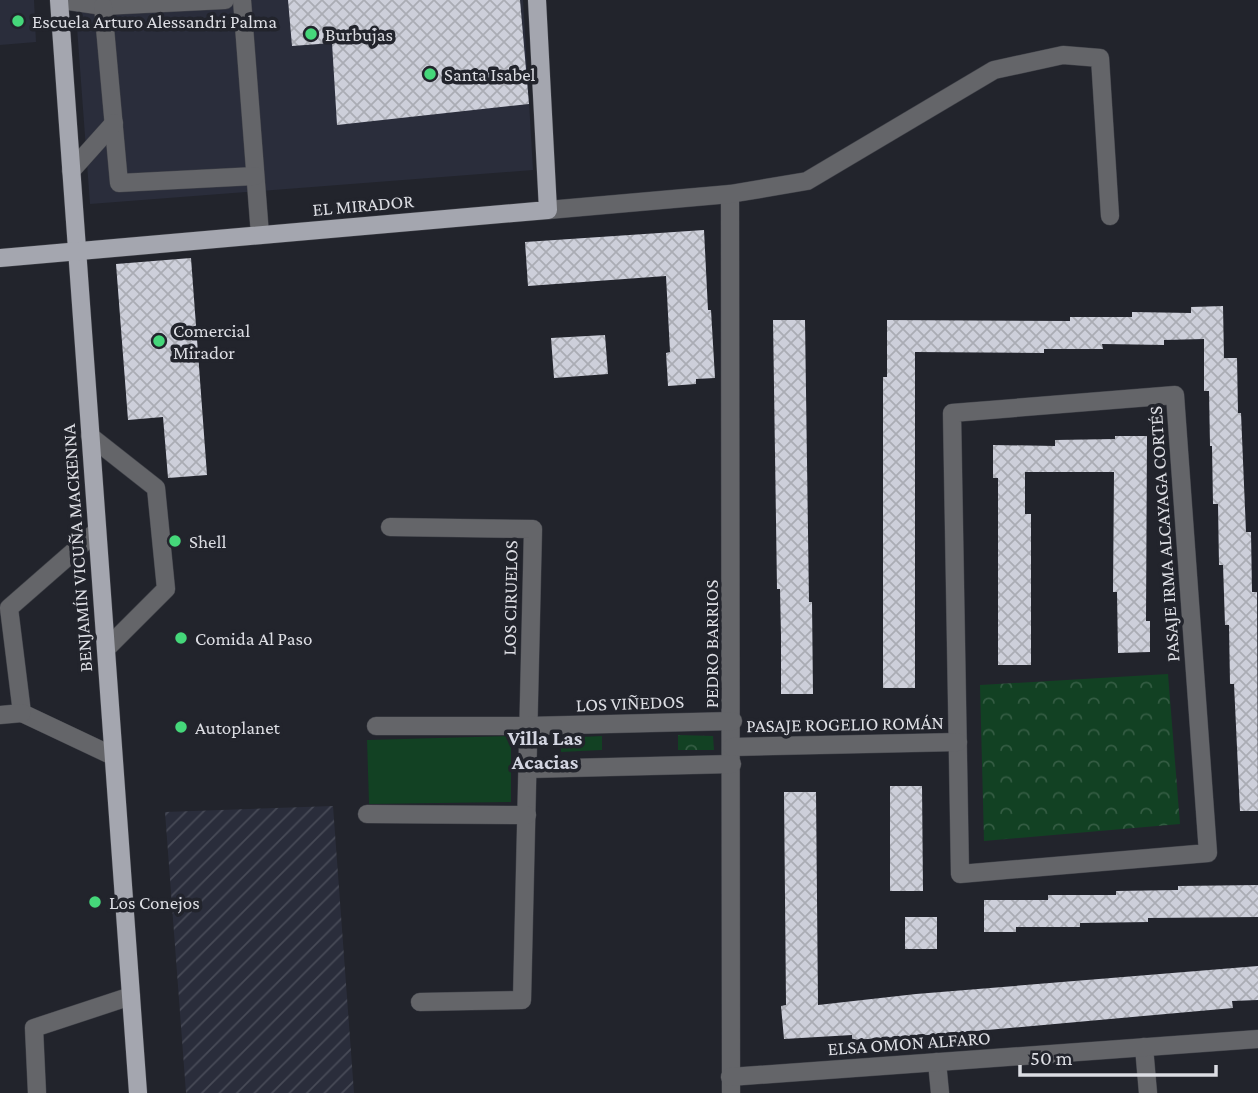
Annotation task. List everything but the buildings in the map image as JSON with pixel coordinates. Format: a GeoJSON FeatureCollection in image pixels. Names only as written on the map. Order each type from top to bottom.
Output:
{"type":"FeatureCollection","features":[{"type":"Feature","properties":{"kind":"main road","name":"BENJAMÍN VICUÑA MACKENNA"},"geometry":{"type":"LineString","coordinates":[[60,0],[138,1093]]}},
{"type":"Feature","properties":{"kind":"main road"},"geometry":{"type":"LineString","coordinates":[[537,0],[548,210]]}},
{"type":"Feature","properties":{"kind":"main road","name":"EL MIRADOR"},"geometry":{"type":"LineString","coordinates":[[0,257],[548,210]]}},
{"type":"Feature","properties":{"kind":"street"},"geometry":{"type":"LineString","coordinates":[[60,0],[103,6],[225,0]]}},
{"type":"Feature","properties":{"kind":"street"},"geometry":{"type":"LineString","coordinates":[[242,0],[260,235]]}},
{"type":"Feature","properties":{"kind":"street"},"geometry":{"type":"LineString","coordinates":[[103,6],[119,183],[255,176]]}},
{"type":"Feature","properties":{"kind":"street","name":"EL MIRADOR"},"geometry":{"type":"LineString","coordinates":[[548,210],[730,194],[807,181],[995,70],[1063,55],[1100,58],[1110,216]]}},
{"type":"Feature","properties":{"kind":"street"},"geometry":{"type":"LineString","coordinates":[[71,171],[114,123]]}},
{"type":"Feature","properties":{"kind":"street","name":"PEDRO BARRIOS"},"geometry":{"type":"LineString","coordinates":[[730,194],[733,721],[731,1085]]}},
{"type":"Feature","properties":{"kind":"street","name":"PASAJE IRMA ALCAYAGA CORTÉS"},"geometry":{"type":"LineString","coordinates":[[1175,395],[1208,853],[960,874],[958,742],[952,413],[1175,395]]}},
{"type":"Feature","properties":{"kind":"street"},"geometry":{"type":"LineString","coordinates":[[90,436],[156,488],[166,589],[106,649]]}},
{"type":"Feature","properties":{"kind":"street","name":"LOS CIRUELOS"},"geometry":{"type":"LineString","coordinates":[[390,527],[533,529],[522,1000],[420,1002]]}},
{"type":"Feature","properties":{"kind":"street"},"geometry":{"type":"LineString","coordinates":[[22,713],[5,608],[97,531]]}},
{"type":"Feature","properties":{"kind":"street"},"geometry":{"type":"LineString","coordinates":[[0,715],[22,713],[113,756]]}},
{"type":"Feature","properties":{"kind":"street","name":"LOS VIÑEDOS"},"geometry":{"type":"LineString","coordinates":[[528,726],[733,721]]}},
{"type":"Feature","properties":{"kind":"street"},"geometry":{"type":"LineString","coordinates":[[376,726],[528,726]]}},
{"type":"Feature","properties":{"kind":"street","name":"PASAJE ROGELIO ROMÁN"},"geometry":{"type":"LineString","coordinates":[[732,755],[958,742]]}},
{"type":"Feature","properties":{"kind":"street"},"geometry":{"type":"LineString","coordinates":[[528,769],[732,755]]}},
{"type":"Feature","properties":{"kind":"street"},"geometry":{"type":"LineString","coordinates":[[367,814],[527,815]]}},
{"type":"Feature","properties":{"kind":"street"},"geometry":{"type":"LineString","coordinates":[[37,1093],[34,1028],[131,996]]}},
{"type":"Feature","properties":{"kind":"street","name":"ELSA OMON ALFARO"},"geometry":{"type":"LineString","coordinates":[[731,1085],[937,1062],[1258,1039]]}},
{"type":"Feature","properties":{"kind":"street"},"geometry":{"type":"LineString","coordinates":[[1144,1047],[1148,1093]]}},
{"type":"Feature","properties":{"kind":"street"},"geometry":{"type":"LineString","coordinates":[[937,1062],[940,1093]]}},
{"type":"Feature","properties":{"kind":"shaded area","name":"Escuela Arturo Alessandri Palma"},"geometry":{"type":"Polygon","coordinates":[[[0,0],[34,0],[36,42],[0,45],[0,0]]]}},
{"type":"Feature","properties":{"kind":"shaded area"},"geometry":{"type":"Polygon","coordinates":[[[75,0],[523,0],[533,170],[90,204],[75,0]]]}},
{"type":"Feature","properties":{"kind":"shaded area"},"geometry":{"type":"Polygon","coordinates":[[[333,806],[354,1093],[186,1093],[165,812],[333,806]]]}},
{"type":"Feature","properties":{"kind":"green space"},"geometry":{"type":"Polygon","coordinates":[[[1168,674],[1180,824],[984,841],[980,685],[1168,674]]]}},
{"type":"Feature","properties":{"kind":"green space"},"geometry":{"type":"Polygon","coordinates":[[[678,735],[713,736],[714,750],[678,750],[678,735]]]}},
{"type":"Feature","properties":{"kind":"green space"},"geometry":{"type":"Polygon","coordinates":[[[511,736],[511,802],[369,804],[367,740],[511,736]]]}},
{"type":"Feature","properties":{"kind":"green space"},"geometry":{"type":"Polygon","coordinates":[[[602,736],[602,750],[561,752],[560,738],[602,736]]]}},
{"type":"Feature","properties":{"kind":"place","name":"Escuela Arturo Alessandri Palma"},"geometry":{"type":"Point","coordinates":[18,21]}},
{"type":"Feature","properties":{"kind":"place","name":"Burbujas"},"geometry":{"type":"Point","coordinates":[311,34]}},
{"type":"Feature","properties":{"kind":"place","name":"Santa Isabel"},"geometry":{"type":"Point","coordinates":[430,74]}},
{"type":"Feature","properties":{"kind":"place","name":"Comercial Mirador"},"geometry":{"type":"Point","coordinates":[159,341]}},
{"type":"Feature","properties":{"kind":"place","name":"Shell"},"geometry":{"type":"Point","coordinates":[175,541]}},
{"type":"Feature","properties":{"kind":"place","name":"Comida Al Paso"},"geometry":{"type":"Point","coordinates":[181,638]}},
{"type":"Feature","properties":{"kind":"place","name":"Autoplanet"},"geometry":{"type":"Point","coordinates":[181,727]}},
{"type":"Feature","properties":{"kind":"place","name":"Los Conejos"},"geometry":{"type":"Point","coordinates":[95,902]}},
{"type":"Feature","properties":{"kind":"district","name":"Villa Las Acacias"},"geometry":{"type":"Point","coordinates":[545,750]}}]}
